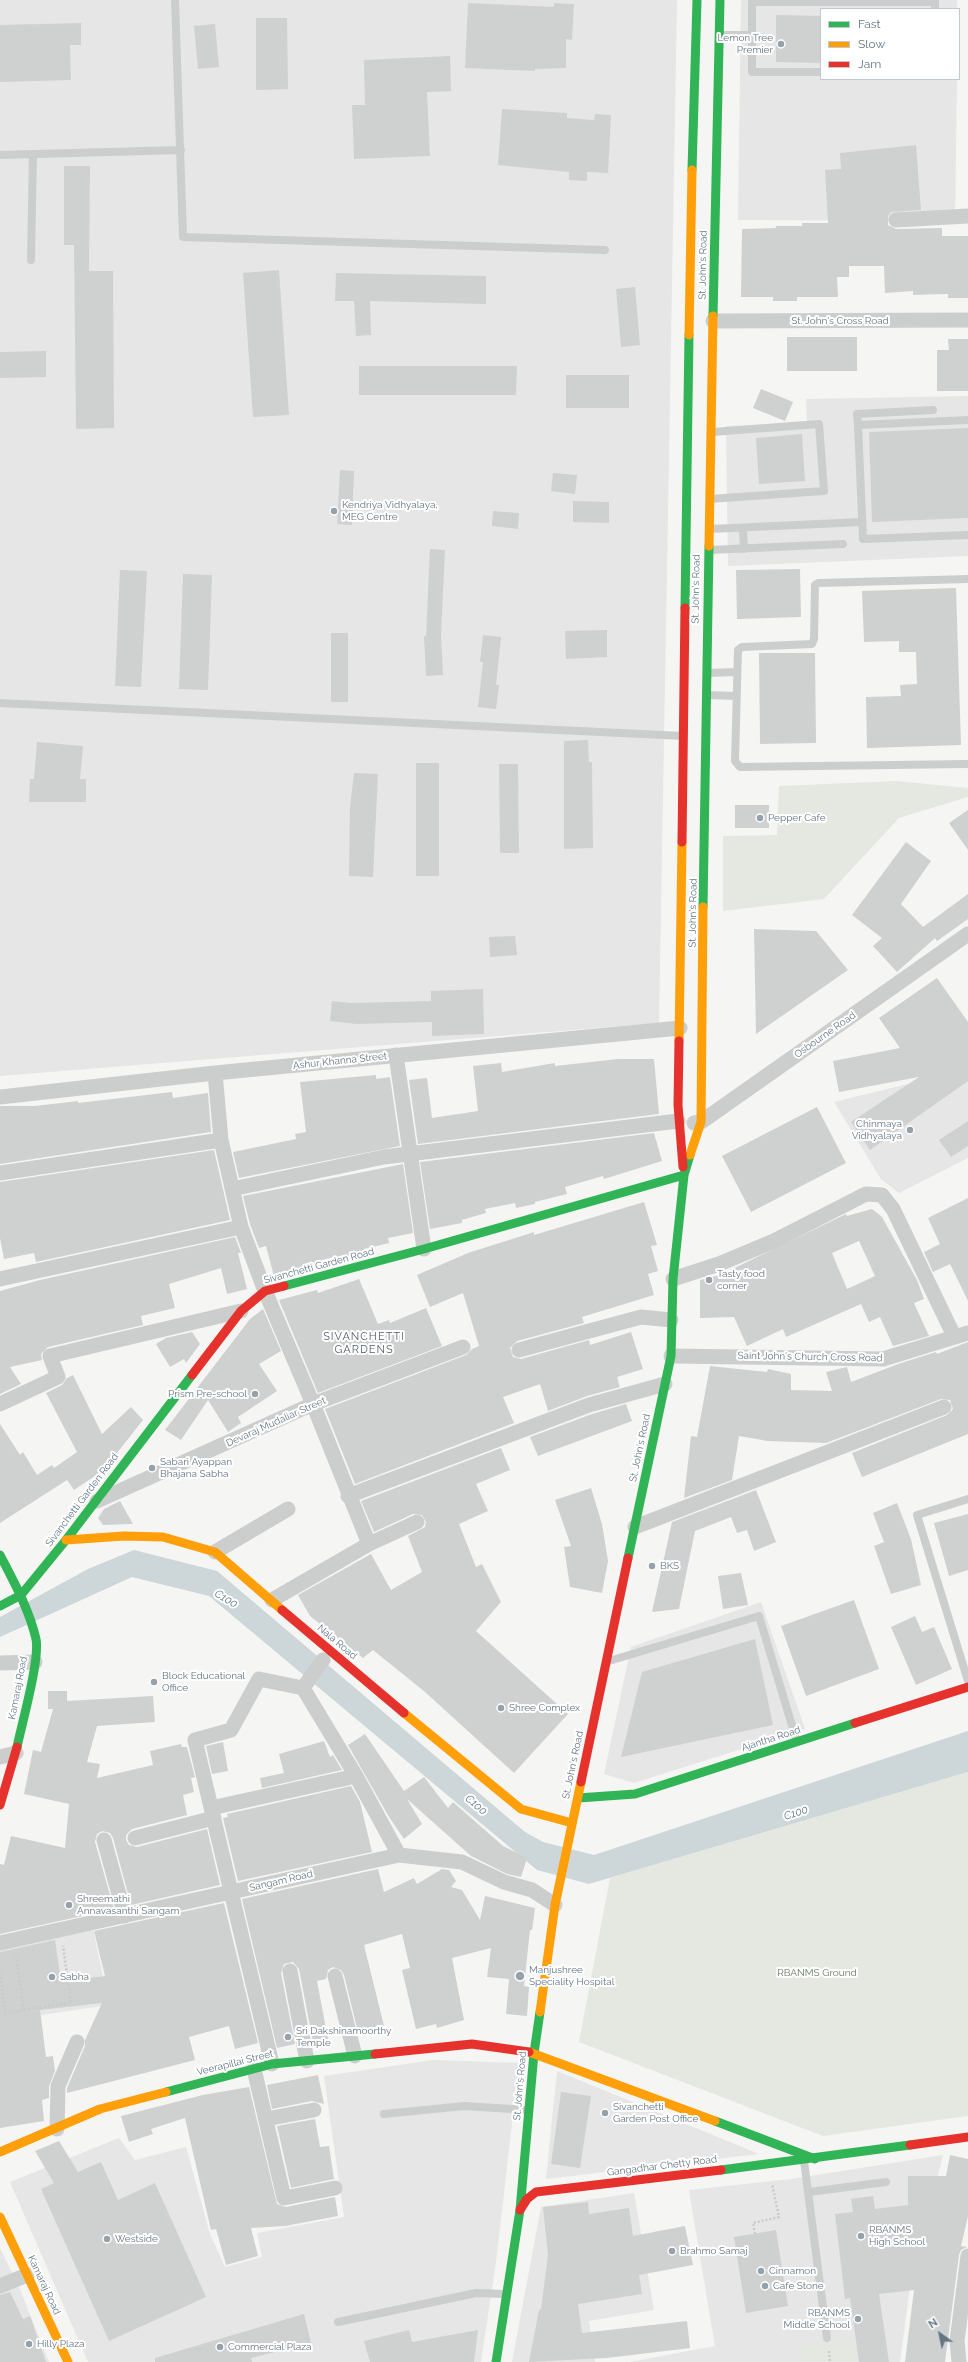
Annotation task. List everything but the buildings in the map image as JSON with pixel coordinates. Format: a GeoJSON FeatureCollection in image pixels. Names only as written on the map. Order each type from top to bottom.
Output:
{"type":"FeatureCollection","features":[{"type":"Feature","properties":{"kind":"main road","name":"St. John's Road"},"geometry":{"type":"LineString","coordinates":[[496,2362],[520,2210],[534,2053],[555,1906],[562,1880],[572,1823],[671,1356],[673,1279],[684,1175],[679,1123],[680,1028],[690,251],[697,0]]}},
{"type":"Feature","properties":{"kind":"main road","name":"St. John's Road"},"geometry":{"type":"LineString","coordinates":[[684,1175],[701,1122],[708,530],[720,0]]}},
{"type":"Feature","properties":{"kind":"main road","name":"Sivanchetti Garden Road"},"geometry":{"type":"LineString","coordinates":[[0,1606],[21,1595],[66,1540],[92,1504],[241,1311],[265,1291],[424,1249],[684,1175]]}},
{"type":"Feature","properties":{"kind":"main road","name":"Nala Road"},"geometry":{"type":"LineString","coordinates":[[66,1540],[124,1536],[163,1537],[215,1552],[399,1709],[521,1809],[572,1823]]}},
{"type":"Feature","properties":{"kind":"main road","name":"Kamaraj Road"},"geometry":{"type":"LineString","coordinates":[[0,1555],[21,1595],[36,1640],[35,1662],[16,1753],[0,1805]]}},
{"type":"Feature","properties":{"kind":"main road","name":"Ajantha Road"},"geometry":{"type":"LineString","coordinates":[[578,1798],[635,1794],[968,1688]]}},
{"type":"Feature","properties":{"kind":"main road","name":"Veerapillai Street"},"geometry":{"type":"LineString","coordinates":[[0,2152],[57,2129],[100,2109],[272,2064],[472,2044],[534,2053]]}},
{"type":"Feature","properties":{"kind":"main road","name":"Gangadhar Chetty Road"},"geometry":{"type":"LineString","coordinates":[[534,2053],[815,2158]]}},
{"type":"Feature","properties":{"kind":"main road","name":"Gangadhar Chetty Road"},"geometry":{"type":"LineString","coordinates":[[520,2210],[527,2199],[536,2192],[804,2160],[968,2137]]}},
{"type":"Feature","properties":{"kind":"main road","name":"Kamaraj Road"},"geometry":{"type":"LineString","coordinates":[[0,2216],[68,2362]]}},
{"type":"Feature","properties":{"kind":"street"},"geometry":{"type":"LineString","coordinates":[[896,220],[968,216]]}},
{"type":"Feature","properties":{"kind":"street","name":"St. John's Cross Road"},"geometry":{"type":"LineString","coordinates":[[713,321],[968,320]]}},
{"type":"Feature","properties":{"kind":"street","name":"Osbourne Road"},"geometry":{"type":"LineString","coordinates":[[232,1189],[408,1154],[679,1123],[701,1122],[968,934]]}},
{"type":"Feature","properties":{"kind":"street","name":"Ashur Khanna Street"},"geometry":{"type":"LineString","coordinates":[[0,1097],[215,1073],[680,1028]]}},
{"type":"Feature","properties":{"kind":"street"},"geometry":{"type":"LineString","coordinates":[[396,1055],[408,1154],[424,1249]]}},
{"type":"Feature","properties":{"kind":"street"},"geometry":{"type":"LineString","coordinates":[[215,1073],[221,1140],[241,1227],[265,1291],[313,1404],[368,1544]]}},
{"type":"Feature","properties":{"kind":"street"},"geometry":{"type":"LineString","coordinates":[[0,1172],[221,1140]]}},
{"type":"Feature","properties":{"kind":"street"},"geometry":{"type":"LineString","coordinates":[[673,1279],[719,1264],[774,1242],[866,1194],[882,1194],[893,1209],[961,1334]]}},
{"type":"Feature","properties":{"kind":"street"},"geometry":{"type":"LineString","coordinates":[[0,1279],[241,1227]]}},
{"type":"Feature","properties":{"kind":"street"},"geometry":{"type":"LineString","coordinates":[[0,1404],[58,1377],[50,1356],[241,1311]]}},
{"type":"Feature","properties":{"kind":"street"},"geometry":{"type":"LineString","coordinates":[[519,1350],[641,1317],[671,1320]]}},
{"type":"Feature","properties":{"kind":"street","name":"Saint John's Church Cross Road"},"geometry":{"type":"LineString","coordinates":[[671,1356],[883,1359],[917,1350],[961,1334]]}},
{"type":"Feature","properties":{"kind":"street","name":"Devaraj Mudaliar Street"},"geometry":{"type":"LineString","coordinates":[[92,1504],[313,1404],[463,1347]]}},
{"type":"Feature","properties":{"kind":"street"},"geometry":{"type":"LineString","coordinates":[[348,1496],[589,1405],[665,1384]]}},
{"type":"Feature","properties":{"kind":"street"},"geometry":{"type":"LineString","coordinates":[[635,1527],[944,1407]]}},
{"type":"Feature","properties":{"kind":"street"},"geometry":{"type":"LineString","coordinates":[[215,1552],[288,1510]]}},
{"type":"Feature","properties":{"kind":"street"},"geometry":{"type":"LineString","coordinates":[[272,1600],[368,1544],[417,1522]]}},
{"type":"Feature","properties":{"kind":"street"},"geometry":{"type":"LineString","coordinates":[[306,1684],[323,1660]]}},
{"type":"Feature","properties":{"kind":"street"},"geometry":{"type":"LineString","coordinates":[[0,1663],[35,1662]]}},
{"type":"Feature","properties":{"kind":"street"},"geometry":{"type":"LineString","coordinates":[[272,2064],[195,1740],[231,1730],[259,1678],[306,1684]]}},
{"type":"Feature","properties":{"kind":"street"},"geometry":{"type":"LineString","coordinates":[[306,1684],[399,1855]]}},
{"type":"Feature","properties":{"kind":"street"},"geometry":{"type":"LineString","coordinates":[[0,1757],[16,1753]]}},
{"type":"Feature","properties":{"kind":"street"},"geometry":{"type":"LineString","coordinates":[[135,1838],[212,1813],[356,1776]]}},
{"type":"Feature","properties":{"kind":"street"},"geometry":{"type":"LineString","coordinates":[[104,1840],[125,1916]]}},
{"type":"Feature","properties":{"kind":"street","name":"Sangam Road"},"geometry":{"type":"LineString","coordinates":[[0,1943],[399,1855],[462,1862],[504,1882],[532,1890],[555,1906]]}},
{"type":"Feature","properties":{"kind":"street"},"geometry":{"type":"LineString","coordinates":[[290,1971],[307,2061]]}},
{"type":"Feature","properties":{"kind":"street"},"geometry":{"type":"LineString","coordinates":[[335,1976],[354,2056]]}},
{"type":"Feature","properties":{"kind":"street"},"geometry":{"type":"LineString","coordinates":[[57,2129],[58,2086],[77,2042]]}},
{"type":"Feature","properties":{"kind":"street"},"geometry":{"type":"LineString","coordinates":[[254,2069],[284,2198],[335,2188]]}},
{"type":"Feature","properties":{"kind":"street"},"geometry":{"type":"LineString","coordinates":[[266,2119],[314,2110]]}},
{"type":"Feature","properties":{"kind":"street"},"geometry":{"type":"LineString","coordinates":[[959,2362],[957,2341],[968,2256]]}},
{"type":"Feature","properties":{"kind":"street"},"geometry":{"type":"LineString","coordinates":[[0,2286],[27,2275]]}},
{"type":"Feature","properties":{"kind":"lane"},"geometry":{"type":"LineString","coordinates":[[176,0],[183,237],[605,250]]}},
{"type":"Feature","properties":{"kind":"lane"},"geometry":{"type":"LineString","coordinates":[[820,72],[752,72],[752,2],[935,2],[935,8]]}},
{"type":"Feature","properties":{"kind":"lane"},"geometry":{"type":"LineString","coordinates":[[720,35],[752,35]]}},
{"type":"Feature","properties":{"kind":"lane"},"geometry":{"type":"LineString","coordinates":[[0,155],[180,150]]}},
{"type":"Feature","properties":{"kind":"lane"},"geometry":{"type":"LineString","coordinates":[[31,260],[34,154]]}},
{"type":"Feature","properties":{"kind":"lane"},"geometry":{"type":"LineString","coordinates":[[932,410],[858,414],[863,540],[968,535]]}},
{"type":"Feature","properties":{"kind":"lane"},"geometry":{"type":"LineString","coordinates":[[858,425],[968,420]]}},
{"type":"Feature","properties":{"kind":"lane"},"geometry":{"type":"LineString","coordinates":[[709,499],[824,491],[819,424],[710,432]]}},
{"type":"Feature","properties":{"kind":"lane"},"geometry":{"type":"LineString","coordinates":[[708,530],[862,522]]}},
{"type":"Feature","properties":{"kind":"lane"},"geometry":{"type":"LineString","coordinates":[[743,528],[744,549]]}},
{"type":"Feature","properties":{"kind":"lane"},"geometry":{"type":"LineString","coordinates":[[708,550],[843,544]]}},
{"type":"Feature","properties":{"kind":"lane"},"geometry":{"type":"LineString","coordinates":[[968,580],[818,583],[813,588],[814,640],[812,644],[742,647],[738,650],[735,761],[740,767],[968,764]]}},
{"type":"Feature","properties":{"kind":"lane"},"geometry":{"type":"LineString","coordinates":[[706,673],[737,672]]}},
{"type":"Feature","properties":{"kind":"lane"},"geometry":{"type":"LineString","coordinates":[[706,694],[736,696]]}},
{"type":"Feature","properties":{"kind":"lane"},"geometry":{"type":"LineString","coordinates":[[0,703],[684,736]]}},
{"type":"Feature","properties":{"kind":"lane"},"geometry":{"type":"LineString","coordinates":[[968,1500],[918,1515],[968,1681]]}},
{"type":"Feature","properties":{"kind":"lane"},"geometry":{"type":"LineString","coordinates":[[606,1662],[759,1616],[797,1742]]}},
{"type":"Feature","properties":{"kind":"lane"},"geometry":{"type":"LineString","coordinates":[[384,2114],[464,2106],[529,2110]]}},
{"type":"Feature","properties":{"kind":"lane"},"geometry":{"type":"LineString","coordinates":[[804,2160],[827,2338]]}},
{"type":"Feature","properties":{"kind":"lane"},"geometry":{"type":"LineString","coordinates":[[809,2192],[886,2182]]}},
{"type":"Feature","properties":{"kind":"lane"},"geometry":{"type":"LineString","coordinates":[[338,2322],[476,2293],[507,2294]]}},
{"type":"Feature","properties":{"kind":"path"},"geometry":{"type":"LineString","coordinates":[[0,1973],[4,2013],[70,2003],[61,1930]]}},
{"type":"Feature","properties":{"kind":"path"},"geometry":{"type":"LineString","coordinates":[[12,1956],[17,1956],[24,2010]]}},
{"type":"Feature","properties":{"kind":"path"},"geometry":{"type":"LineString","coordinates":[[755,2234],[753,2223],[779,2217],[768,2164]]}},
{"type":"Feature","properties":{"kind":"shaded area","name":"Kendriya Vidhyalaya, MEG Centre"},"geometry":{"type":"Polygon","coordinates":[[[0,0],[677,0],[659,1023],[0,1076],[0,0]]]}},
{"type":"Feature","properties":{"kind":"shaded area"},"geometry":{"type":"Polygon","coordinates":[[[741,0],[957,0],[957,8],[820,8],[820,80],[957,80],[955,221],[738,220],[741,0]]]}},
{"type":"Feature","properties":{"kind":"shaded area"},"geometry":{"type":"Polygon","coordinates":[[[968,396],[968,556],[728,566],[726,426],[807,423],[806,399],[968,396]]]}},
{"type":"Feature","properties":{"kind":"shaded area","name":"Chinmaya Vidhyalaya"},"geometry":{"type":"Polygon","coordinates":[[[968,1054],[968,1158],[899,1193],[881,1179],[834,1102],[932,1078],[968,1054]]]}},
{"type":"Feature","properties":{"kind":"shaded area"},"geometry":{"type":"Polygon","coordinates":[[[761,1602],[805,1729],[634,1783],[604,1774],[631,1647],[761,1602]]]}},
{"type":"Feature","properties":{"kind":"shaded area","name":"Sabha"},"geometry":{"type":"Polygon","coordinates":[[[93,1929],[109,2005],[0,2021],[0,1948],[93,1929]]]}},
{"type":"Feature","properties":{"kind":"shaded area"},"geometry":{"type":"Polygon","coordinates":[[[433,2060],[519,2063],[496,2262],[481,2362],[88,2362],[10,2182],[119,2138],[135,2160],[186,2147],[210,2234],[225,2267],[262,2257],[257,2233],[344,2217],[324,2076],[433,2060]]]}},
{"type":"Feature","properties":{"kind":"shaded area","name":"Sivanchetti Garden Post Office"},"geometry":{"type":"Polygon","coordinates":[[[557,2071],[759,2154],[546,2179],[557,2071]]]}},
{"type":"Feature","properties":{"kind":"shaded area"},"geometry":{"type":"Polygon","coordinates":[[[943,2155],[909,2294],[900,2362],[630,2362],[715,2346],[689,2190],[791,2179],[943,2155]]]}},
{"type":"Feature","properties":{"kind":"shaded area"},"geometry":{"type":"Polygon","coordinates":[[[634,2193],[654,2310],[589,2321],[595,2362],[512,2362],[541,2207],[634,2193]]]}},
{"type":"Feature","properties":{"kind":"shaded area"},"geometry":{"type":"Polygon","coordinates":[[[0,2248],[19,2287],[49,2362],[0,2362],[0,2248]]]}},
{"type":"Feature","properties":{"kind":"green space"},"geometry":{"type":"Polygon","coordinates":[[[896,781],[968,788],[968,797],[899,818],[824,899],[723,911],[723,836],[777,835],[779,786],[896,781]]]}},
{"type":"Feature","properties":{"kind":"green space","name":"RBANMS Ground"},"geometry":{"type":"Polygon","coordinates":[[[968,1772],[968,2116],[823,2136],[579,2042],[610,1878],[968,1772]]]}},
{"type":"Feature","properties":{"kind":"green space"},"geometry":{"type":"Polygon","coordinates":[[[853,2338],[857,2362],[800,2362],[798,2346],[853,2338]]]}},
{"type":"Feature","properties":{"kind":"water","name":"C100"},"geometry":{"type":"Polygon","coordinates":[[[134,1550],[217,1571],[525,1832],[543,1842],[594,1855],[968,1731],[968,1772],[589,1884],[537,1870],[209,1596],[132,1577],[0,1637],[0,1617],[88,1569],[134,1550]]]}},
{"type":"Feature","properties":{"kind":"traffic: fast"},"geometry":{"type":"LineString","coordinates":[[692,170],[697,0]]}},
{"type":"Feature","properties":{"kind":"traffic: fast"},"geometry":{"type":"LineString","coordinates":[[713,316],[720,0]]}},
{"type":"Feature","properties":{"kind":"traffic: fast"},"geometry":{"type":"LineString","coordinates":[[685,608],[689,335]]}},
{"type":"Feature","properties":{"kind":"traffic: fast"},"geometry":{"type":"LineString","coordinates":[[703,907],[709,546]]}},
{"type":"Feature","properties":{"kind":"traffic: fast"},"geometry":{"type":"LineString","coordinates":[[628,1558],[671,1356],[673,1279],[684,1175],[690,1155]]}},
{"type":"Feature","properties":{"kind":"traffic: fast"},"geometry":{"type":"LineString","coordinates":[[284,1286],[424,1249],[684,1175]]}},
{"type":"Feature","properties":{"kind":"traffic: fast"},"geometry":{"type":"LineString","coordinates":[[0,1606],[21,1595],[66,1540],[192,1375]]}},
{"type":"Feature","properties":{"kind":"traffic: fast"},"geometry":{"type":"LineString","coordinates":[[0,1555],[25,1606],[33,1628],[37,1649],[30,1692],[17,1747]]}},
{"type":"Feature","properties":{"kind":"traffic: fast"},"geometry":{"type":"LineString","coordinates":[[578,1798],[635,1794],[855,1723]]}},
{"type":"Feature","properties":{"kind":"traffic: fast"},"geometry":{"type":"LineString","coordinates":[[496,2362],[520,2210],[534,2053],[540,2012]]}},
{"type":"Feature","properties":{"kind":"traffic: fast"},"geometry":{"type":"LineString","coordinates":[[166,2092],[272,2064],[375,2054]]}},
{"type":"Feature","properties":{"kind":"traffic: fast"},"geometry":{"type":"LineString","coordinates":[[715,2121],[815,2159]]}},
{"type":"Feature","properties":{"kind":"traffic: fast"},"geometry":{"type":"LineString","coordinates":[[721,2170],[910,2145]]}},
{"type":"Feature","properties":{"kind":"traffic: slow"},"geometry":{"type":"LineString","coordinates":[[689,335],[692,170]]}},
{"type":"Feature","properties":{"kind":"traffic: slow"},"geometry":{"type":"LineString","coordinates":[[709,546],[713,316]]}},
{"type":"Feature","properties":{"kind":"traffic: slow"},"geometry":{"type":"LineString","coordinates":[[679,1041],[682,842]]}},
{"type":"Feature","properties":{"kind":"traffic: slow"},"geometry":{"type":"LineString","coordinates":[[690,1155],[701,1122],[703,907]]}},
{"type":"Feature","properties":{"kind":"traffic: slow"},"geometry":{"type":"LineString","coordinates":[[66,1540],[124,1536],[163,1537],[215,1552],[282,1610]]}},
{"type":"Feature","properties":{"kind":"traffic: slow"},"geometry":{"type":"LineString","coordinates":[[404,1713],[521,1809],[572,1823]]}},
{"type":"Feature","properties":{"kind":"traffic: slow"},"geometry":{"type":"LineString","coordinates":[[540,2012],[555,1905],[581,1782]]}},
{"type":"Feature","properties":{"kind":"traffic: slow"},"geometry":{"type":"LineString","coordinates":[[529,2052],[715,2121]]}},
{"type":"Feature","properties":{"kind":"traffic: slow"},"geometry":{"type":"LineString","coordinates":[[0,2152],[100,2109],[166,2092]]}},
{"type":"Feature","properties":{"kind":"traffic: slow"},"geometry":{"type":"LineString","coordinates":[[0,2217],[68,2362]]}},
{"type":"Feature","properties":{"kind":"traffic: jam"},"geometry":{"type":"LineString","coordinates":[[682,842],[685,608]]}},
{"type":"Feature","properties":{"kind":"traffic: jam"},"geometry":{"type":"LineString","coordinates":[[679,1041],[678,1105],[683,1167]]}},
{"type":"Feature","properties":{"kind":"traffic: jam"},"geometry":{"type":"LineString","coordinates":[[192,1375],[241,1311],[265,1291],[284,1286]]}},
{"type":"Feature","properties":{"kind":"traffic: jam"},"geometry":{"type":"LineString","coordinates":[[581,1782],[628,1558]]}},
{"type":"Feature","properties":{"kind":"traffic: jam"},"geometry":{"type":"LineString","coordinates":[[282,1610],[404,1713]]}},
{"type":"Feature","properties":{"kind":"traffic: jam"},"geometry":{"type":"LineString","coordinates":[[855,1723],[968,1687]]}},
{"type":"Feature","properties":{"kind":"traffic: jam"},"geometry":{"type":"LineString","coordinates":[[0,1805],[17,1747]]}},
{"type":"Feature","properties":{"kind":"traffic: jam"},"geometry":{"type":"LineString","coordinates":[[375,2054],[472,2044],[529,2052]]}},
{"type":"Feature","properties":{"kind":"traffic: jam"},"geometry":{"type":"LineString","coordinates":[[910,2145],[968,2137]]}},
{"type":"Feature","properties":{"kind":"traffic: jam"},"geometry":{"type":"LineString","coordinates":[[520,2210],[527,2199],[536,2192],[721,2170]]}},
{"type":"Feature","properties":{"kind":"place","name":"Lemon Tree Premier"},"geometry":{"type":"Point","coordinates":[781,44]}},
{"type":"Feature","properties":{"kind":"place","name":"Kendriya Vidhyalaya, MEG Centre"},"geometry":{"type":"Point","coordinates":[334,511]}},
{"type":"Feature","properties":{"kind":"place","name":"Pepper Cafe"},"geometry":{"type":"Point","coordinates":[760,818]}},
{"type":"Feature","properties":{"kind":"place","name":"Chinmaya Vidhyalaya"},"geometry":{"type":"Point","coordinates":[910,1130]}},
{"type":"Feature","properties":{"kind":"place","name":"Tasty food corner"},"geometry":{"type":"Point","coordinates":[709,1280]}},
{"type":"Feature","properties":{"kind":"place","name":"Prism Pre-school"},"geometry":{"type":"Point","coordinates":[255,1394]}},
{"type":"Feature","properties":{"kind":"place","name":"Sabari Ayappan Bhajana Sabha"},"geometry":{"type":"Point","coordinates":[152,1468]}},
{"type":"Feature","properties":{"kind":"place","name":"BKS"},"geometry":{"type":"Point","coordinates":[652,1566]}},
{"type":"Feature","properties":{"kind":"place","name":"Block Educational Office"},"geometry":{"type":"Point","coordinates":[154,1682]}},
{"type":"Feature","properties":{"kind":"place","name":"Shree Complex"},"geometry":{"type":"Point","coordinates":[501,1708]}},
{"type":"Feature","properties":{"kind":"place","name":"Shreemathi Annavasanthi Sangam"},"geometry":{"type":"Point","coordinates":[69,1905]}},
{"type":"Feature","properties":{"kind":"place","name":"Manjushree Speciality Hospital"},"geometry":{"type":"Point","coordinates":[520,1976]}},
{"type":"Feature","properties":{"kind":"place","name":"Sabha"},"geometry":{"type":"Point","coordinates":[52,1977]}},
{"type":"Feature","properties":{"kind":"place","name":"Sri Dakshinamoorthy Temple"},"geometry":{"type":"Point","coordinates":[288,2037]}},
{"type":"Feature","properties":{"kind":"place","name":"Sivanchetti Garden Post Office"},"geometry":{"type":"Point","coordinates":[605,2113]}},
{"type":"Feature","properties":{"kind":"place","name":"RBANMS High School"},"geometry":{"type":"Point","coordinates":[861,2236]}},
{"type":"Feature","properties":{"kind":"place","name":"Westside"},"geometry":{"type":"Point","coordinates":[107,2239]}},
{"type":"Feature","properties":{"kind":"place","name":"Brahmo Samaj"},"geometry":{"type":"Point","coordinates":[672,2251]}},
{"type":"Feature","properties":{"kind":"place","name":"Cinnamon"},"geometry":{"type":"Point","coordinates":[761,2271]}},
{"type":"Feature","properties":{"kind":"place","name":"Cafe Stone"},"geometry":{"type":"Point","coordinates":[765,2286]}},
{"type":"Feature","properties":{"kind":"place","name":"RBANMS Middle School"},"geometry":{"type":"Point","coordinates":[858,2319]}},
{"type":"Feature","properties":{"kind":"place","name":"Hilly Plaza"},"geometry":{"type":"Point","coordinates":[29,2344]}},
{"type":"Feature","properties":{"kind":"place","name":"Commercial Plaza"},"geometry":{"type":"Point","coordinates":[220,2347]}},
{"type":"Feature","properties":{"kind":"district","name":"SIVANCHETTI GARDENS"},"geometry":{"type":"Point","coordinates":[364,1343]}}]}
